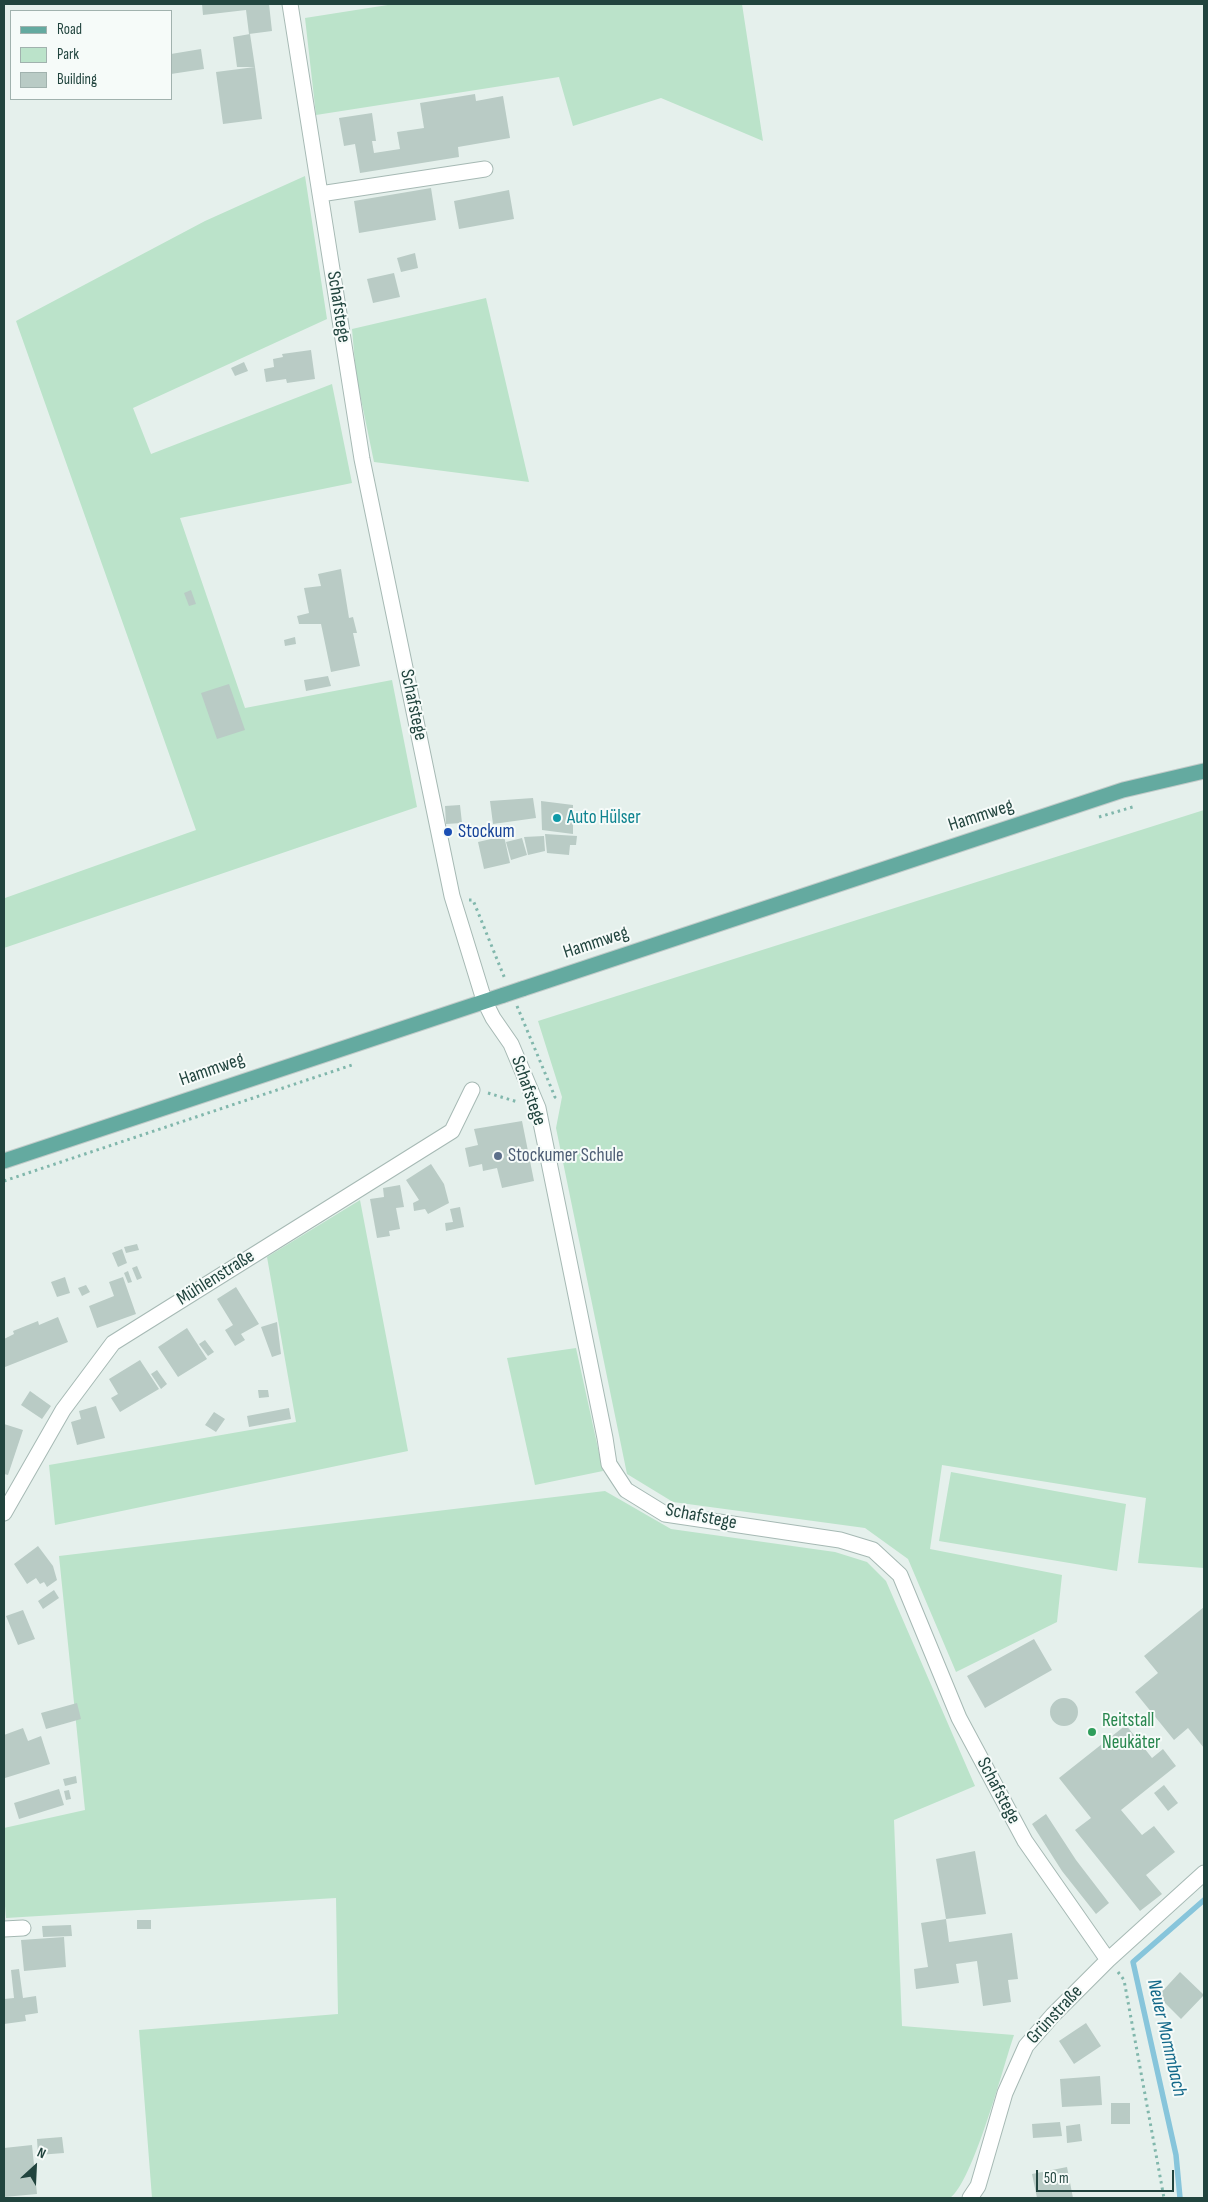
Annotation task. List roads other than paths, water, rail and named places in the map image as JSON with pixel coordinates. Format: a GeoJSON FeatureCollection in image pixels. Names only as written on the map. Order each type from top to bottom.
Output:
{"type":"FeatureCollection","features":[{"type":"Feature","properties":{"kind":"main road","name":"Hammweg"},"geometry":{"type":"LineString","coordinates":[[4,1161],[484,1000],[1123,790],[1204,771]]}},
{"type":"Feature","properties":{"kind":"street","name":"Schafstege"},"geometry":{"type":"LineString","coordinates":[[290,4],[362,459],[452,896],[484,1000],[493,1018],[511,1044],[538,1108],[606,1438],[609,1464],[626,1490],[665,1514],[840,1540],[874,1550],[900,1575],[959,1718],[1025,1841],[1108,1960]]}},
{"type":"Feature","properties":{"kind":"street"},"geometry":{"type":"LineString","coordinates":[[320,194],[485,169]]}},
{"type":"Feature","properties":{"kind":"street","name":"Mühlenstraße"},"geometry":{"type":"LineString","coordinates":[[4,1513],[63,1410],[113,1343],[452,1131],[472,1090]]}},
{"type":"Feature","properties":{"kind":"street","name":"Grünstraße"},"geometry":{"type":"LineString","coordinates":[[970,2198],[978,2186],[1005,2093],[1026,2046],[1053,2015],[1108,1960],[1204,1873]]}},
{"type":"Feature","properties":{"kind":"street"},"geometry":{"type":"LineString","coordinates":[[4,1929],[23,1928]]}},
{"type":"Feature","properties":{"kind":"waterway","name":"Neuer Mommbach"},"geometry":{"type":"LineString","coordinates":[[1180,2198],[1176,2155],[1133,1962],[1204,1900]]}},
{"type":"Feature","properties":{"kind":"place","name":"Auto Hülser"},"geometry":{"type":"Point","coordinates":[557,818]}},
{"type":"Feature","properties":{"kind":"place","name":"Stockum"},"geometry":{"type":"Point","coordinates":[448,832]}},
{"type":"Feature","properties":{"kind":"place","name":"Stockumer Schule"},"geometry":{"type":"Point","coordinates":[498,1156]}},
{"type":"Feature","properties":{"kind":"place","name":"Reitstall Neukäter"},"geometry":{"type":"Point","coordinates":[1092,1732]}}]}
